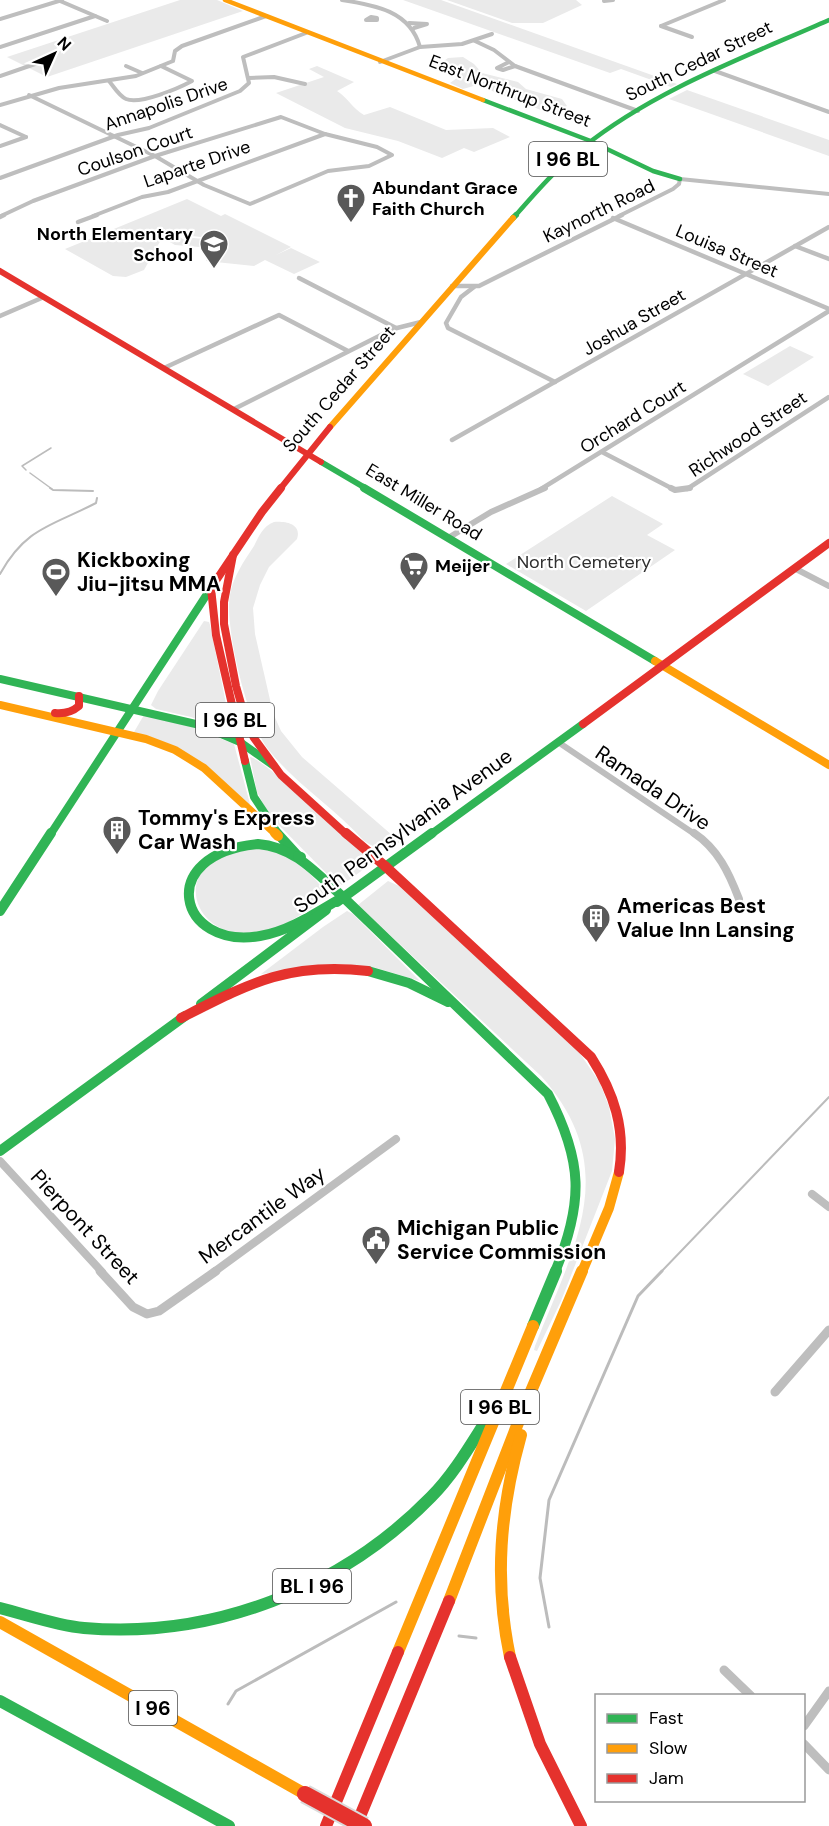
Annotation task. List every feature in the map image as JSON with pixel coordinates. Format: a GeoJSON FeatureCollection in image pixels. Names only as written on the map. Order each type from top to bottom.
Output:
{"type":"FeatureCollection","features":[{"type":"Feature","properties":{"kind":"main road","name":"East Northrup Street"},"geometry":{"type":"LineString","coordinates":[[225,0],[480,101],[591,141],[648,170],[680,179]]}},
{"type":"Feature","properties":{"kind":"main road","name":"South Cedar Street"},"geometry":{"type":"LineString","coordinates":[[0,911],[232,555],[308,453],[543,183],[591,141],[638,111],[715,71],[829,20]]}},
{"type":"Feature","properties":{"kind":"main road","name":"East Miller Road"},"geometry":{"type":"LineString","coordinates":[[0,271],[829,765]]}},
{"type":"Feature","properties":{"kind":"main road","name":"South Pennsylvania Avenue"},"geometry":{"type":"LineString","coordinates":[[0,1151],[343,897],[829,543]]}},
{"type":"Feature","properties":{"kind":"main road","name":"I 96 BL"},"geometry":{"type":"LineString","coordinates":[[232,555],[234,570],[223,604],[226,630],[249,726],[261,749],[278,770],[578,1042],[601,1071],[617,1106],[623,1146],[618,1176],[537,1383],[512,1464],[503,1504],[500,1537],[501,1590],[508,1644],[524,1705],[551,1771],[582,1826]]}},
{"type":"Feature","properties":{"kind":"main road","name":"I 96 BL"},"geometry":{"type":"LineString","coordinates":[[211,588],[213,619],[240,742],[253,796],[262,812],[286,843],[464,1011],[548,1094],[559,1110],[576,1154],[579,1198],[574,1223],[326,1826]]}},
{"type":"Feature","properties":{"kind":"main road"},"geometry":{"type":"LineString","coordinates":[[0,679],[200,725],[240,742],[278,770]]}},
{"type":"Feature","properties":{"kind":"main road"},"geometry":{"type":"LineString","coordinates":[[0,703],[60,714],[73,711],[79,706],[79,696]]}},
{"type":"Feature","properties":{"kind":"main road"},"geometry":{"type":"LineString","coordinates":[[0,703],[158,743],[192,759],[286,843]]}},
{"type":"Feature","properties":{"kind":"main road"},"geometry":{"type":"LineString","coordinates":[[301,857],[275,846],[260,844],[240,845],[220,851],[206,860],[195,873],[189,890],[191,907],[200,920],[216,931],[232,936],[252,937],[281,930],[343,897]]}},
{"type":"Feature","properties":{"kind":"main road"},"geometry":{"type":"LineString","coordinates":[[181,1018],[257,980],[305,969],[331,967],[359,968],[394,977],[424,989],[464,1011]]}},
{"type":"Feature","properties":{"kind":"main road","name":"BL I 96"},"geometry":{"type":"LineString","coordinates":[[0,1608],[84,1628],[148,1629],[184,1625],[256,1609],[316,1584],[392,1535],[442,1486],[477,1438],[522,1353]]}},
{"type":"Feature","properties":{"kind":"main road","name":"I 96 BL"},"geometry":{"type":"LineString","coordinates":[[356,1826],[442,1620],[523,1410],[537,1383]]}},
{"type":"Feature","properties":{"kind":"main road","name":"I 96"},"geometry":{"type":"LineString","coordinates":[[0,1622],[364,1826]]}},
{"type":"Feature","properties":{"kind":"main road"},"geometry":{"type":"LineString","coordinates":[[0,1701],[229,1826]]}},
{"type":"Feature","properties":{"kind":"street"},"geometry":{"type":"LineString","coordinates":[[0,19],[61,0],[107,21]]}},
{"type":"Feature","properties":{"kind":"street"},"geometry":{"type":"LineString","coordinates":[[342,0],[373,5],[396,14],[414,28],[419,36],[420,47]]}},
{"type":"Feature","properties":{"kind":"street"},"geometry":{"type":"LineString","coordinates":[[604,1],[613,0]]}},
{"type":"Feature","properties":{"kind":"street"},"geometry":{"type":"LineString","coordinates":[[692,37],[661,26],[724,0]]}},
{"type":"Feature","properties":{"kind":"street"},"geometry":{"type":"LineString","coordinates":[[377,18],[396,14]]}},
{"type":"Feature","properties":{"kind":"street"},"geometry":{"type":"LineString","coordinates":[[0,47],[94,16]]}},
{"type":"Feature","properties":{"kind":"street"},"geometry":{"type":"LineString","coordinates":[[0,105],[29,95],[142,73],[173,61],[174,53],[182,46],[266,16]]}},
{"type":"Feature","properties":{"kind":"street"},"geometry":{"type":"LineString","coordinates":[[409,23],[427,24],[414,28]]}},
{"type":"Feature","properties":{"kind":"street","name":"Annapolis Drive"},"geometry":{"type":"LineString","coordinates":[[0,178],[114,136],[149,128],[240,92],[248,86],[249,78],[243,57],[306,33]]}},
{"type":"Feature","properties":{"kind":"street"},"geometry":{"type":"LineString","coordinates":[[380,62],[420,47],[475,41],[492,34]]}},
{"type":"Feature","properties":{"kind":"street"},"geometry":{"type":"LineString","coordinates":[[475,41],[494,50],[514,66],[638,111]]}},
{"type":"Feature","properties":{"kind":"street"},"geometry":{"type":"LineString","coordinates":[[509,62],[497,68],[503,70],[514,66]]}},
{"type":"Feature","properties":{"kind":"street"},"geometry":{"type":"LineString","coordinates":[[0,76],[38,63]]}},
{"type":"Feature","properties":{"kind":"street"},"geometry":{"type":"LineString","coordinates":[[126,66],[142,73]]}},
{"type":"Feature","properties":{"kind":"street"},"geometry":{"type":"LineString","coordinates":[[109,81],[125,99],[133,100],[191,82],[191,79],[161,66]]}},
{"type":"Feature","properties":{"kind":"street"},"geometry":{"type":"LineString","coordinates":[[715,71],[829,112]]}},
{"type":"Feature","properties":{"kind":"street"},"geometry":{"type":"LineString","coordinates":[[249,78],[274,77],[305,84]]}},
{"type":"Feature","properties":{"kind":"street"},"geometry":{"type":"LineString","coordinates":[[29,95],[155,157],[196,181],[250,204],[328,171],[369,166],[392,155],[377,147],[325,134]]}},
{"type":"Feature","properties":{"kind":"street","name":"Coulson Court"},"geometry":{"type":"LineString","coordinates":[[0,217],[20,206],[191,144],[232,135],[281,117],[325,134]]}},
{"type":"Feature","properties":{"kind":"street"},"geometry":{"type":"LineString","coordinates":[[0,125],[26,137],[0,146]]}},
{"type":"Feature","properties":{"kind":"street","name":"Laparte Drive"},"geometry":{"type":"LineString","coordinates":[[78,222],[142,197],[168,192],[325,134]]}},
{"type":"Feature","properties":{"kind":"street","name":"Kaynorth Road"},"geometry":{"type":"LineString","coordinates":[[452,286],[474,287],[673,189],[679,184],[680,179],[829,194]]}},
{"type":"Feature","properties":{"kind":"street","name":"Louisa Street"},"geometry":{"type":"LineString","coordinates":[[613,218],[829,310]]}},
{"type":"Feature","properties":{"kind":"street","name":"Joshua Street"},"geometry":{"type":"LineString","coordinates":[[452,440],[829,226]]}},
{"type":"Feature","properties":{"kind":"street"},"geometry":{"type":"LineString","coordinates":[[795,246],[829,260]]}},
{"type":"Feature","properties":{"kind":"street"},"geometry":{"type":"LineString","coordinates":[[299,278],[396,328]]}},
{"type":"Feature","properties":{"kind":"street"},"geometry":{"type":"LineString","coordinates":[[474,287],[461,297],[446,323],[448,328],[555,382]]}},
{"type":"Feature","properties":{"kind":"street"},"geometry":{"type":"LineString","coordinates":[[0,316],[44,297]]}},
{"type":"Feature","properties":{"kind":"street","name":"Orchard Court"},"geometry":{"type":"LineString","coordinates":[[448,538],[491,512],[546,487],[829,310]]}},
{"type":"Feature","properties":{"kind":"street"},"geometry":{"type":"LineString","coordinates":[[164,368],[279,315],[348,351]]}},
{"type":"Feature","properties":{"kind":"street"},"geometry":{"type":"LineString","coordinates":[[234,409],[396,328],[421,322]]}},
{"type":"Feature","properties":{"kind":"street","name":"Richwood Street"},"geometry":{"type":"LineString","coordinates":[[602,452],[675,490],[690,489],[829,397]]}},
{"type":"Feature","properties":{"kind":"street"},"geometry":{"type":"LineString","coordinates":[[794,568],[829,586]]}},
{"type":"Feature","properties":{"kind":"street","name":"Ramada Drive"},"geometry":{"type":"LineString","coordinates":[[558,742],[704,840],[727,868],[739,899]]}},
{"type":"Feature","properties":{"kind":"street","name":"Mercantile Way"},"geometry":{"type":"LineString","coordinates":[[147,1314],[159,1311],[180,1297],[396,1139]]}},
{"type":"Feature","properties":{"kind":"street","name":"Pierpont Street"},"geometry":{"type":"LineString","coordinates":[[0,1161],[134,1307],[147,1314]]}},
{"type":"Feature","properties":{"kind":"street"},"geometry":{"type":"LineString","coordinates":[[812,1194],[829,1207]]}},
{"type":"Feature","properties":{"kind":"street"},"geometry":{"type":"LineString","coordinates":[[775,1392],[829,1330]]}},
{"type":"Feature","properties":{"kind":"street"},"geometry":{"type":"LineString","coordinates":[[724,1670],[751,1694]]}},
{"type":"Feature","properties":{"kind":"street"},"geometry":{"type":"LineString","coordinates":[[805,1725],[829,1691]]}},
{"type":"Feature","properties":{"kind":"street"},"geometry":{"type":"LineString","coordinates":[[805,1745],[829,1770]]}},
{"type":"Feature","properties":{"kind":"green space"},"geometry":{"type":"Polygon","coordinates":[[[180,0],[217,0],[243,11],[47,77],[7,57],[180,0]]]}},
{"type":"Feature","properties":{"kind":"green space"},"geometry":{"type":"Polygon","coordinates":[[[403,0],[441,0],[677,84],[671,87],[621,69],[610,73],[403,0]]]}},
{"type":"Feature","properties":{"kind":"green space"},"geometry":{"type":"Polygon","coordinates":[[[447,0],[576,0],[582,5],[543,23],[512,23],[447,0]]]}},
{"type":"Feature","properties":{"kind":"green space"},"geometry":{"type":"Polygon","coordinates":[[[463,57],[482,73],[518,82],[526,89],[562,99],[567,106],[556,113],[546,112],[477,85],[463,89],[450,83],[457,78],[454,69],[447,68],[441,71],[437,66],[448,58],[463,57]]]}},
{"type":"Feature","properties":{"kind":"green space"},"geometry":{"type":"Polygon","coordinates":[[[317,66],[354,82],[337,91],[364,115],[390,107],[446,130],[493,128],[510,137],[474,152],[464,148],[442,158],[398,141],[345,128],[276,93],[324,77],[309,69],[317,66]]]}},
{"type":"Feature","properties":{"kind":"green space"},"geometry":{"type":"Polygon","coordinates":[[[687,90],[829,140],[829,156],[669,99],[687,90]]]}},
{"type":"Feature","properties":{"kind":"green space"},"geometry":{"type":"Polygon","coordinates":[[[187,199],[221,216],[225,214],[291,247],[276,255],[291,248],[320,262],[294,274],[265,260],[254,266],[206,261],[218,239],[175,234],[186,241],[193,238],[217,240],[212,248],[175,245],[163,238],[172,234],[162,238],[144,270],[126,277],[113,276],[65,249],[187,199]]]}},
{"type":"Feature","properties":{"kind":"green space"},"geometry":{"type":"Polygon","coordinates":[[[790,346],[814,357],[768,386],[743,374],[790,346]]]}},
{"type":"Feature","properties":{"kind":"green space","name":"North Cemetery"},"geometry":{"type":"Polygon","coordinates":[[[612,496],[663,524],[647,535],[675,550],[586,611],[506,564],[612,496]]]}},
{"type":"Feature","properties":{"kind":"green space"},"geometry":{"type":"Polygon","coordinates":[[[274,522],[292,524],[298,534],[297,539],[269,567],[260,585],[253,608],[255,634],[273,713],[281,731],[302,757],[400,842],[391,846],[382,848],[364,841],[290,774],[268,749],[253,719],[234,651],[229,609],[230,595],[243,563],[264,529],[274,522]]]}},
{"type":"Feature","properties":{"kind":"green space"},"geometry":{"type":"Polygon","coordinates":[[[204,621],[209,622],[210,625],[232,733],[191,717],[156,709],[151,705],[204,621]]]}},
{"type":"Feature","properties":{"kind":"green space"},"geometry":{"type":"Polygon","coordinates":[[[144,715],[192,727],[234,744],[250,804],[207,766],[190,755],[134,732],[144,715]]]}},
{"type":"Feature","properties":{"kind":"green space"},"geometry":{"type":"Polygon","coordinates":[[[250,757],[259,761],[290,787],[371,861],[371,864],[342,885],[332,879],[269,815],[257,792],[250,757]]]}},
{"type":"Feature","properties":{"kind":"green space"},"geometry":{"type":"Polygon","coordinates":[[[249,848],[276,851],[296,863],[322,888],[320,901],[297,917],[263,931],[235,933],[214,924],[200,909],[196,890],[202,872],[219,857],[249,848]]]}},
{"type":"Feature","properties":{"kind":"green space"},"geometry":{"type":"Polygon","coordinates":[[[388,881],[399,886],[579,1052],[600,1083],[609,1107],[615,1139],[612,1171],[561,1301],[537,1351],[534,1350],[535,1346],[564,1276],[583,1209],[586,1176],[580,1144],[566,1110],[541,1076],[358,905],[388,881]]]}},
{"type":"Feature","properties":{"kind":"green space"},"geometry":{"type":"Polygon","coordinates":[[[347,911],[353,914],[420,981],[373,967],[340,964],[261,974],[323,927],[347,911]]]}},
{"type":"Feature","properties":{"kind":"waterway"},"geometry":{"type":"LineString","coordinates":[[26,470],[22,466],[51,448]]}},
{"type":"Feature","properties":{"kind":"waterway"},"geometry":{"type":"LineString","coordinates":[[30,473],[52,489]]}},
{"type":"Feature","properties":{"kind":"waterway"},"geometry":{"type":"LineString","coordinates":[[50,488],[93,491]]}},
{"type":"Feature","properties":{"kind":"waterway"},"geometry":{"type":"LineString","coordinates":[[0,574],[10,558],[30,537],[53,523],[96,503],[97,498]]}},
{"type":"Feature","properties":{"kind":"waterway"},"geometry":{"type":"LineString","coordinates":[[661,1272],[829,1097]]}},
{"type":"Feature","properties":{"kind":"waterway"},"geometry":{"type":"LineString","coordinates":[[549,1627],[540,1578],[549,1500],[638,1296],[662,1271]]}},
{"type":"Feature","properties":{"kind":"waterway"},"geometry":{"type":"LineString","coordinates":[[228,1704],[236,1691],[396,1602]]}},
{"type":"Feature","properties":{"kind":"waterway"},"geometry":{"type":"LineString","coordinates":[[459,1636],[476,1638]]}},
{"type":"Feature","properties":{"kind":"traffic: fast"},"geometry":{"type":"LineString","coordinates":[[513,218],[553,173],[615,124],[684,85],[829,20]]}},
{"type":"Feature","properties":{"kind":"traffic: fast"},"geometry":{"type":"LineString","coordinates":[[483,100],[588,140],[653,171],[680,179]]}},
{"type":"Feature","properties":{"kind":"traffic: fast"},"geometry":{"type":"LineString","coordinates":[[321,462],[655,661]]}},
{"type":"Feature","properties":{"kind":"traffic: fast"},"geometry":{"type":"LineString","coordinates":[[0,911],[211,588]]}},
{"type":"Feature","properties":{"kind":"traffic: fast"},"geometry":{"type":"LineString","coordinates":[[0,679],[200,725],[240,742],[274,766]]}},
{"type":"Feature","properties":{"kind":"traffic: fast"},"geometry":{"type":"LineString","coordinates":[[337,902],[583,724]]}},
{"type":"Feature","properties":{"kind":"traffic: fast"},"geometry":{"type":"LineString","coordinates":[[245,761],[252,793],[271,825],[293,851],[306,863],[343,897],[293,925],[250,937],[215,930],[196,917],[190,908],[188,897],[190,883],[205,862],[217,854],[258,844],[275,846],[283,849],[297,855],[301,857]]}},
{"type":"Feature","properties":{"kind":"traffic: fast"},"geometry":{"type":"LineString","coordinates":[[343,897],[548,1094],[565,1126],[574,1155],[577,1183],[574,1211],[568,1238],[533,1326]]}},
{"type":"Feature","properties":{"kind":"traffic: fast"},"geometry":{"type":"LineString","coordinates":[[201,1004],[326,910]]}},
{"type":"Feature","properties":{"kind":"traffic: fast"},"geometry":{"type":"LineString","coordinates":[[368,971],[409,983],[448,1002]]}},
{"type":"Feature","properties":{"kind":"traffic: fast"},"geometry":{"type":"LineString","coordinates":[[0,1151],[185,1016]]}},
{"type":"Feature","properties":{"kind":"traffic: fast"},"geometry":{"type":"LineString","coordinates":[[0,1608],[73,1627],[131,1630],[178,1626],[226,1617],[272,1602],[317,1582],[359,1558],[397,1529],[431,1497],[447,1478],[489,1416]]}},
{"type":"Feature","properties":{"kind":"traffic: fast"},"geometry":{"type":"LineString","coordinates":[[0,1701],[229,1826]]}},
{"type":"Feature","properties":{"kind":"traffic: slow"},"geometry":{"type":"LineString","coordinates":[[225,0],[483,100]]}},
{"type":"Feature","properties":{"kind":"traffic: slow"},"geometry":{"type":"LineString","coordinates":[[330,427],[513,218]]}},
{"type":"Feature","properties":{"kind":"traffic: slow"},"geometry":{"type":"LineString","coordinates":[[655,661],[829,765]]}},
{"type":"Feature","properties":{"kind":"traffic: slow"},"geometry":{"type":"LineString","coordinates":[[0,705],[146,739],[175,750],[204,768],[278,836]]}},
{"type":"Feature","properties":{"kind":"traffic: slow"},"geometry":{"type":"LineString","coordinates":[[449,1601],[523,1410],[609,1208],[619,1172]]}},
{"type":"Feature","properties":{"kind":"traffic: slow"},"geometry":{"type":"LineString","coordinates":[[398,1652],[533,1326]]}},
{"type":"Feature","properties":{"kind":"traffic: slow"},"geometry":{"type":"LineString","coordinates":[[510,1657],[501,1601],[500,1545],[507,1490],[521,1435]]}},
{"type":"Feature","properties":{"kind":"traffic: slow"},"geometry":{"type":"LineString","coordinates":[[0,1622],[305,1794]]}},
{"type":"Feature","properties":{"kind":"traffic: jam"},"geometry":{"type":"LineString","coordinates":[[0,271],[321,462]]}},
{"type":"Feature","properties":{"kind":"traffic: jam"},"geometry":{"type":"LineString","coordinates":[[245,761],[216,635],[211,588],[262,512],[330,427]]}},
{"type":"Feature","properties":{"kind":"traffic: jam"},"geometry":{"type":"LineString","coordinates":[[583,724],[829,543]]}},
{"type":"Feature","properties":{"kind":"traffic: jam"},"geometry":{"type":"LineString","coordinates":[[233,555],[224,602],[224,624],[238,695],[250,730],[266,757],[297,792],[385,866]]}},
{"type":"Feature","properties":{"kind":"traffic: jam"},"geometry":{"type":"LineString","coordinates":[[55,713],[68,712],[79,706],[79,696]]}},
{"type":"Feature","properties":{"kind":"traffic: jam"},"geometry":{"type":"LineString","coordinates":[[385,866],[591,1057],[607,1084],[617,1112],[622,1141],[619,1172]]}},
{"type":"Feature","properties":{"kind":"traffic: jam"},"geometry":{"type":"LineString","coordinates":[[181,1018],[249,985],[292,971],[315,968],[368,971]]}},
{"type":"Feature","properties":{"kind":"traffic: jam"},"geometry":{"type":"LineString","coordinates":[[356,1826],[449,1601]]}},
{"type":"Feature","properties":{"kind":"traffic: jam"},"geometry":{"type":"LineString","coordinates":[[326,1826],[398,1652]]}},
{"type":"Feature","properties":{"kind":"traffic: jam"},"geometry":{"type":"LineString","coordinates":[[510,1657],[523,1702],[540,1744],[581,1826]]}},
{"type":"Feature","properties":{"kind":"traffic: jam"},"geometry":{"type":"LineString","coordinates":[[305,1794],[364,1826]]}},
{"type":"Feature","properties":{"kind":"place","name":"Abundant Grace Faith Church"},"geometry":{"type":"Point","coordinates":[351,224]}},
{"type":"Feature","properties":{"kind":"place","name":"North Elementary School"},"geometry":{"type":"Point","coordinates":[214,270]}},
{"type":"Feature","properties":{"kind":"place","name":"Meijer"},"geometry":{"type":"Point","coordinates":[414,592]}},
{"type":"Feature","properties":{"kind":"place","name":"Kickboxing Jiu-jitsu MMA"},"geometry":{"type":"Point","coordinates":[56,598]}},
{"type":"Feature","properties":{"kind":"place","name":"Tommy's Express Car Wash"},"geometry":{"type":"Point","coordinates":[117,856]}},
{"type":"Feature","properties":{"kind":"place","name":"Americas Best Value Inn Lansing"},"geometry":{"type":"Point","coordinates":[596,944]}},
{"type":"Feature","properties":{"kind":"place","name":"Michigan Public Service Commission"},"geometry":{"type":"Point","coordinates":[376,1266]}}]}
